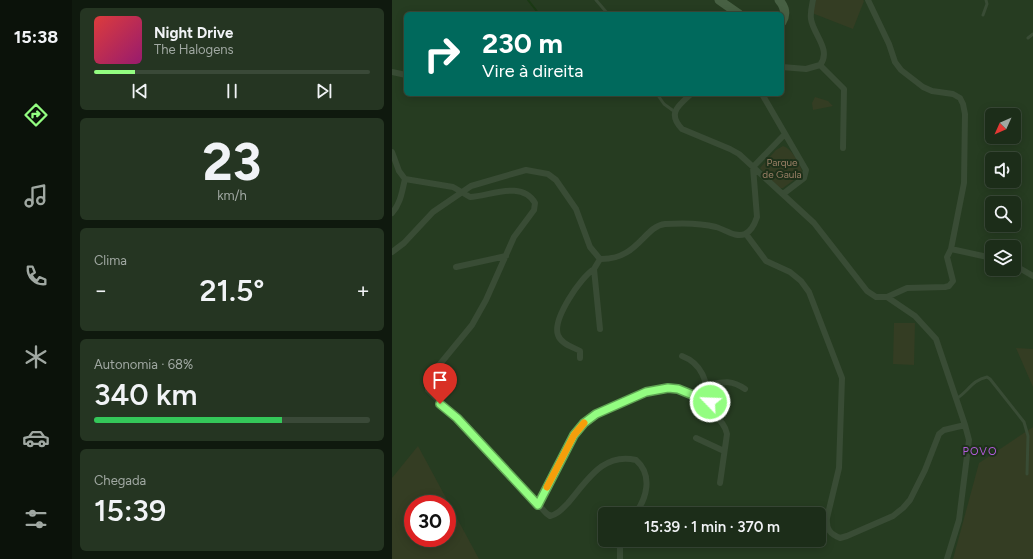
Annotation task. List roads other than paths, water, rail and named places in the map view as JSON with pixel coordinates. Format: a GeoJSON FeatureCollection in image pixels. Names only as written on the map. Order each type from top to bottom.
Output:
{"type":"FeatureCollection","features":[{"type":"Feature","properties":{"kind":"main road"},"geometry":{"type":"LineString","coordinates":[[719,0],[736,12]]}},
{"type":"Feature","properties":{"kind":"main road"},"geometry":{"type":"LineString","coordinates":[[779,0],[785,10],[784,18]]}},
{"type":"Feature","properties":{"kind":"street"},"geometry":{"type":"LineString","coordinates":[[784,67],[806,69],[820,65],[825,56],[811,18],[813,0]]}},
{"type":"Feature","properties":{"kind":"street"},"geometry":{"type":"LineString","coordinates":[[689,96],[675,112],[677,124],[682,130],[730,149],[753,167],[814,223],[867,291],[876,297],[887,297],[907,288],[945,287],[951,284],[953,277],[947,263],[947,257],[951,249],[964,183],[964,104],[960,98],[953,94],[932,91],[901,70],[894,62],[889,44],[868,0]]}},
{"type":"Feature","properties":{"kind":"street"},"geometry":{"type":"LineString","coordinates":[[820,65],[844,89],[843,148]]}},
{"type":"Feature","properties":{"kind":"street"},"geometry":{"type":"LineString","coordinates":[[392,72],[404,75]]}},
{"type":"Feature","properties":{"kind":"street"},"geometry":{"type":"LineString","coordinates":[[763,96],[784,135],[804,165],[806,175],[804,178],[783,194]]}},
{"type":"Feature","properties":{"kind":"street"},"geometry":{"type":"LineString","coordinates":[[392,252],[404,242],[433,212],[461,192],[481,182],[526,170],[548,174],[556,180],[576,209],[590,247],[600,259],[609,260],[630,252],[653,229],[664,224],[710,226],[737,235],[746,234],[754,225],[757,217],[753,167],[784,135]]}},
{"type":"Feature","properties":{"kind":"street"},"geometry":{"type":"LineString","coordinates":[[392,152],[399,171],[405,179],[453,186],[470,197],[503,191],[520,192],[532,198],[535,203],[534,210],[514,237],[486,300],[472,325],[431,375],[426,386],[432,396],[457,418],[550,516],[555,515],[606,462],[617,458],[629,458],[636,460],[646,472],[645,494],[638,507]]}},
{"type":"Feature","properties":{"kind":"street"},"geometry":{"type":"LineString","coordinates":[[392,213],[397,207],[405,179]]}},
{"type":"Feature","properties":{"kind":"street"},"geometry":{"type":"LineString","coordinates":[[746,234],[766,261],[790,272],[801,281],[809,292],[842,378],[839,468],[827,518],[826,525],[829,531],[840,538],[893,516],[910,500],[925,470],[939,434],[944,430],[965,426]]}},
{"type":"Feature","properties":{"kind":"street"},"geometry":{"type":"LineString","coordinates":[[951,249],[985,256]]}},
{"type":"Feature","properties":{"kind":"street"},"geometry":{"type":"LineString","coordinates":[[456,267],[506,256]]}},
{"type":"Feature","properties":{"kind":"street"},"geometry":{"type":"LineString","coordinates":[[580,358],[580,351],[566,344],[558,335],[559,319],[577,288],[594,269],[600,259]]}},
{"type":"Feature","properties":{"kind":"street"},"geometry":{"type":"LineString","coordinates":[[594,269],[600,329]]}},
{"type":"Feature","properties":{"kind":"street"},"geometry":{"type":"LineString","coordinates":[[1021,269],[1033,276]]}},
{"type":"Feature","properties":{"kind":"street"},"geometry":{"type":"LineString","coordinates":[[887,297],[915,316],[936,339],[970,440],[959,520],[948,559]]}},
{"type":"Feature","properties":{"kind":"street"},"geometry":{"type":"LineString","coordinates":[[682,356],[694,361],[697,365],[707,385],[708,409],[726,428],[720,482]]}},
{"type":"Feature","properties":{"kind":"street"},"geometry":{"type":"LineString","coordinates":[[707,385],[726,381],[738,384],[745,389]]}},
{"type":"Feature","properties":{"kind":"street"},"geometry":{"type":"LineString","coordinates":[[538,505],[574,435],[589,418],[646,392],[657,389],[678,389],[725,408]]}},
{"type":"Feature","properties":{"kind":"street"},"geometry":{"type":"LineString","coordinates":[[696,438],[724,451]]}},
{"type":"Feature","properties":{"kind":"street"},"geometry":{"type":"LineString","coordinates":[[620,547],[620,559]]}},
{"type":"Feature","properties":{"kind":"lane"},"geometry":{"type":"LineString","coordinates":[[596,0],[606,12]]}},
{"type":"Feature","properties":{"kind":"lane"},"geometry":{"type":"LineString","coordinates":[[983,15],[987,4],[986,0]]}},
{"type":"Feature","properties":{"kind":"lane"},"geometry":{"type":"LineString","coordinates":[[1028,38],[1033,34]]}},
{"type":"Feature","properties":{"kind":"lane"},"geometry":{"type":"LineString","coordinates":[[658,96],[664,104],[675,112]]}},
{"type":"Feature","properties":{"kind":"lane"},"geometry":{"type":"LineString","coordinates":[[956,399],[966,392],[975,380],[987,377],[990,379],[1024,422],[1028,436],[1027,474]]}},
{"type":"Feature","properties":{"kind":"waterway"},"geometry":{"type":"LineString","coordinates":[[528,0],[537,12]]}},
{"type":"Feature","properties":{"kind":"district","name":"POVO"},"geometry":{"type":"Point","coordinates":[980,451]}},
{"type":"Feature","properties":{"kind":"park label","name":"Parque de Gaula"},"geometry":{"type":"Point","coordinates":[782,168]}}]}
